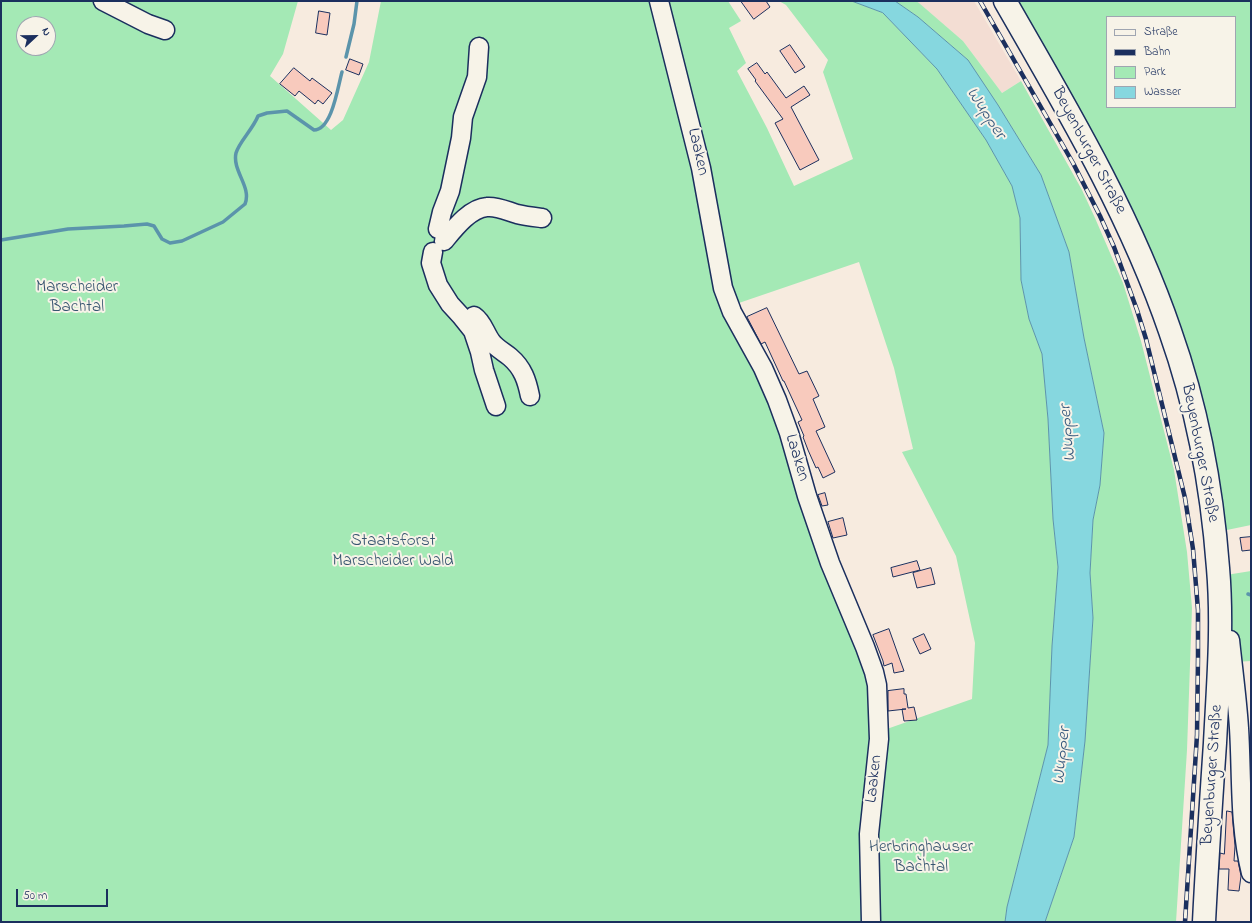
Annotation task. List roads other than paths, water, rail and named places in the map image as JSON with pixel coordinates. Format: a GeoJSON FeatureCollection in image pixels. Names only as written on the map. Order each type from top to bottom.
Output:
{"type":"FeatureCollection","features":[{"type":"Feature","properties":{"kind":"main road","name":"Beyenburger Straße"},"geometry":{"type":"LineString","coordinates":[[1005,1],[1075,124],[1118,207],[1145,266],[1170,330],[1193,408],[1207,473],[1219,569],[1221,639],[1204,922]]}},
{"type":"Feature","properties":{"kind":"street"},"geometry":{"type":"LineString","coordinates":[[103,1],[148,24],[165,30]]}},
{"type":"Feature","properties":{"kind":"street","name":"Laaken"},"geometry":{"type":"LineString","coordinates":[[659,1],[701,168],[723,288],[732,312],[762,368],[777,400],[830,563],[866,647],[877,685],[879,739],[869,834],[871,922]]}},
{"type":"Feature","properties":{"kind":"street"},"geometry":{"type":"LineString","coordinates":[[479,47],[477,78],[464,117],[450,191],[442,212],[438,241],[431,264],[438,284],[450,304],[473,331],[496,406]]}},
{"type":"Feature","properties":{"kind":"street"},"geometry":{"type":"LineString","coordinates":[[438,241],[461,221],[479,209],[487,207],[542,218]]}},
{"type":"Feature","properties":{"kind":"street"},"geometry":{"type":"LineString","coordinates":[[450,304],[478,319],[497,348],[511,358],[521,368],[530,396]]}},
{"type":"Feature","properties":{"kind":"street"},"geometry":{"type":"LineString","coordinates":[[1221,639],[1230,640],[1239,727],[1242,815],[1246,851],[1251,873]]}},
{"type":"Feature","properties":{"kind":"water","name":"Wupper"},"geometry":{"type":"Polygon","coordinates":[[[852,1],[895,1],[918,17],[968,60],[998,105],[1041,175],[1069,252],[1084,338],[1104,433],[1100,485],[1093,520],[1090,573],[1093,618],[1085,741],[1074,837],[1045,922],[1005,922],[1007,907],[1048,745],[1052,646],[1058,567],[1053,519],[1048,419],[1042,354],[1029,319],[1021,280],[1020,218],[1012,186],[986,140],[937,69],[883,13],[852,1]]]}},
{"type":"Feature","properties":{"kind":"waterway"},"geometry":{"type":"LineString","coordinates":[[346,57],[354,24],[357,1]]}},
{"type":"Feature","properties":{"kind":"waterway"},"geometry":{"type":"LineString","coordinates":[[1,240],[68,229],[147,224],[154,226],[162,239],[170,243],[182,241],[223,222],[245,204],[246,191],[237,166],[236,153],[258,116],[267,113],[287,111],[314,130],[320,128],[330,115],[342,72]]}},
{"type":"Feature","properties":{"kind":"railway"},"geometry":{"type":"LineString","coordinates":[[980,1],[1073,163],[1114,247],[1146,339],[1185,498],[1193,549],[1198,610],[1197,735],[1185,922]]}},
{"type":"Feature","properties":{"kind":"park label","name":"Marscheider Bachtal"},"geometry":{"type":"Point","coordinates":[77,298]}},
{"type":"Feature","properties":{"kind":"park label","name":"Staatsforst Marscheider Wald"},"geometry":{"type":"Point","coordinates":[393,552]}},
{"type":"Feature","properties":{"kind":"park label","name":"Herbringhauser Bachtal"},"geometry":{"type":"Point","coordinates":[921,858]}}]}
